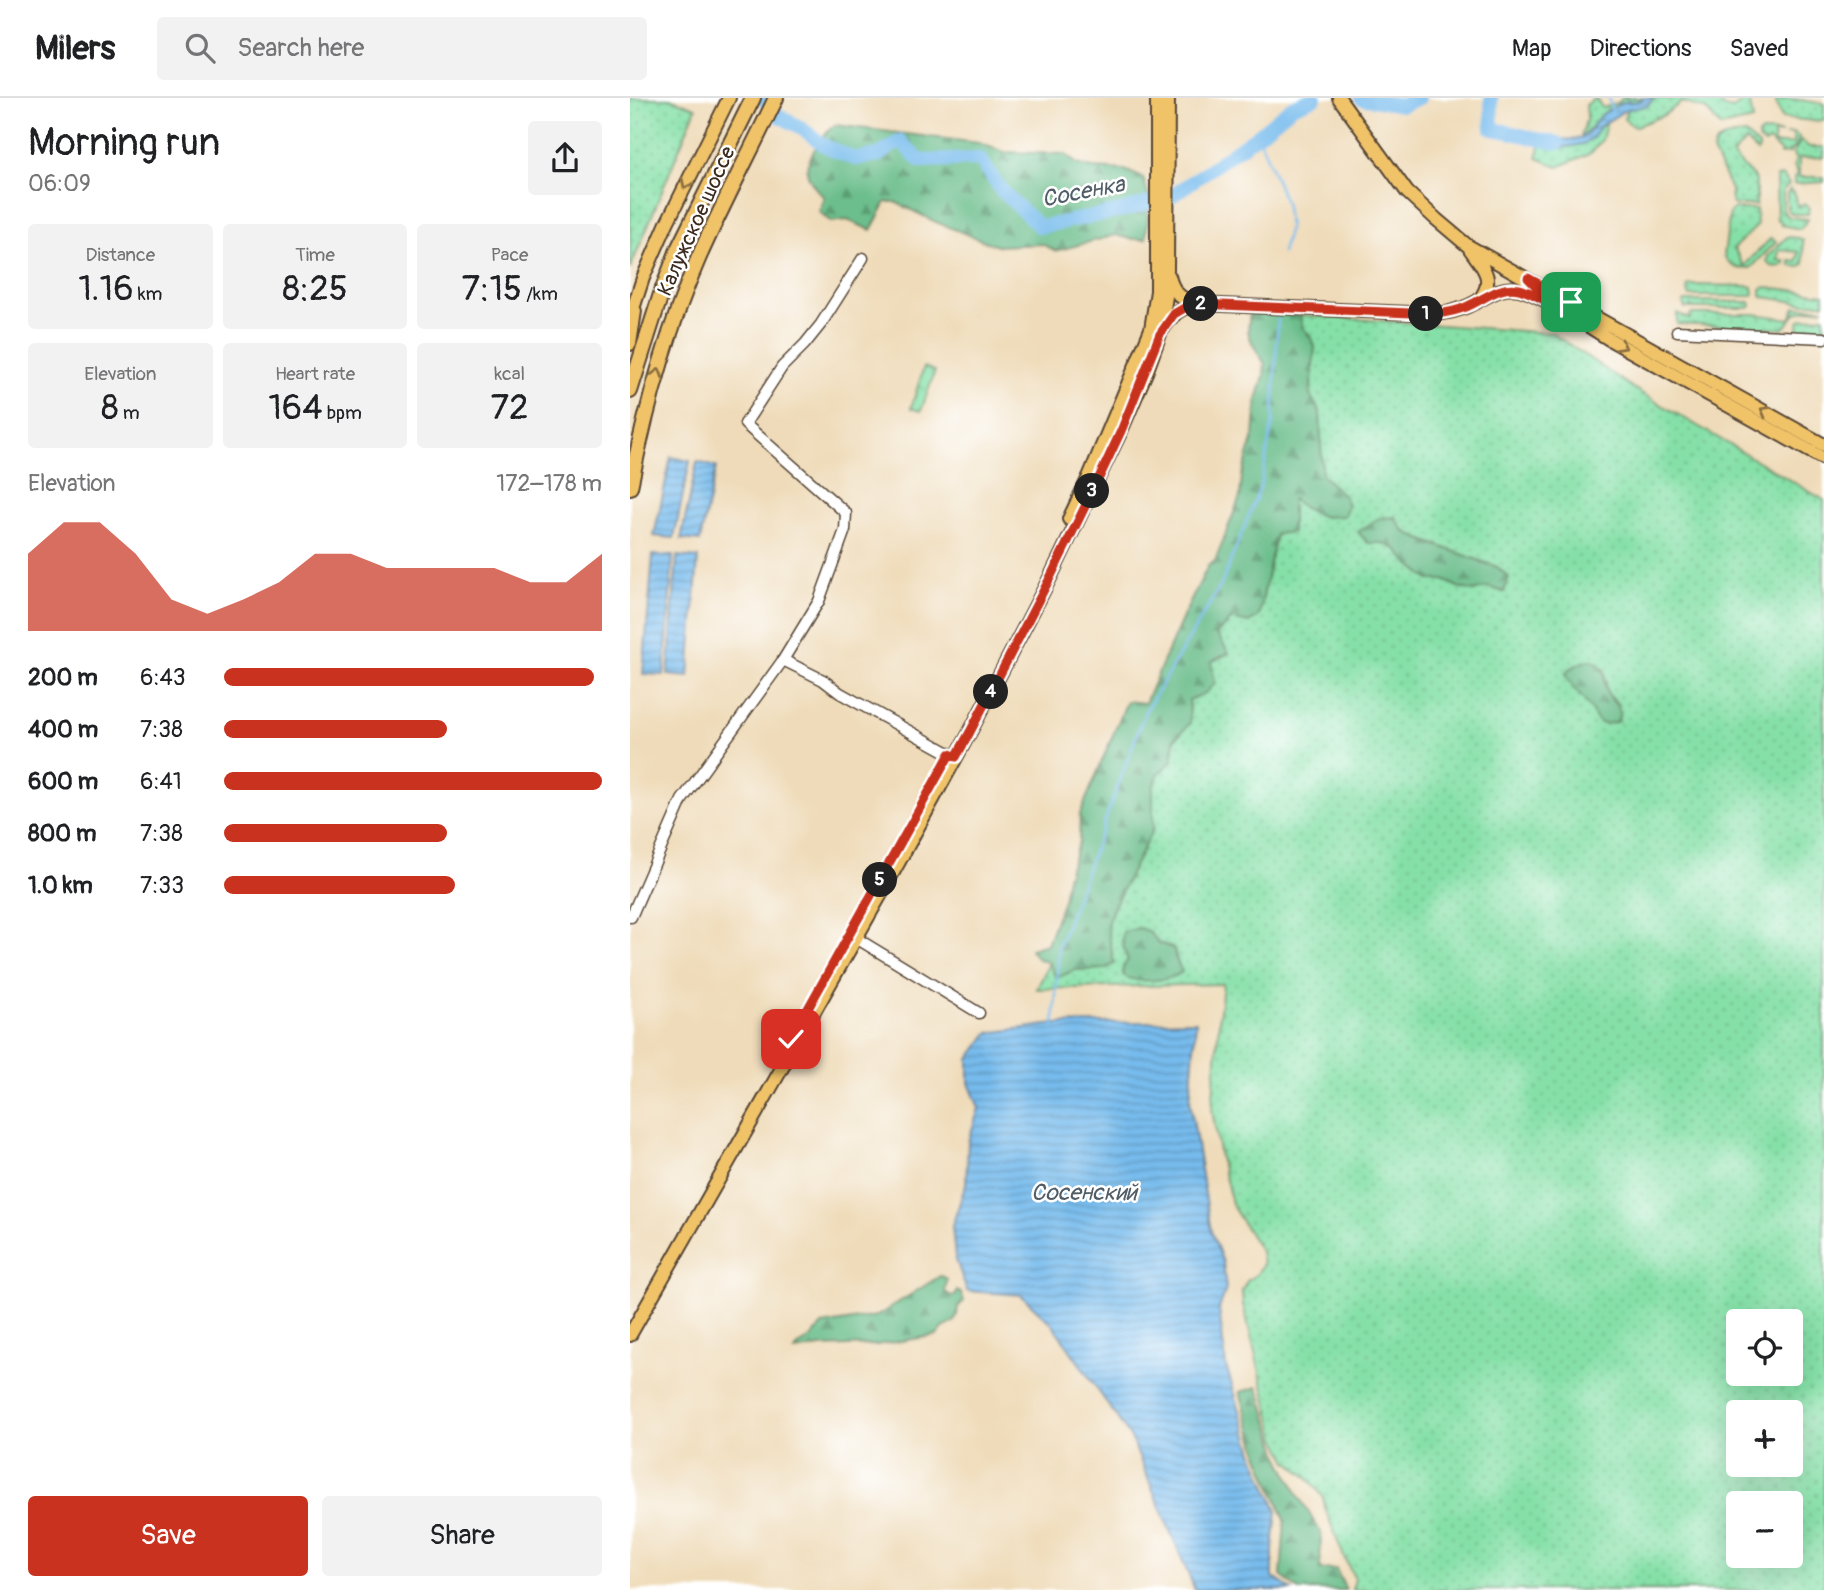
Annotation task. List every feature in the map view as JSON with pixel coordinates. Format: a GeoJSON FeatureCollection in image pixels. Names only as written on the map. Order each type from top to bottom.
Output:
{"type":"FeatureCollection","features":[{"type":"Feature","properties":{"kind":"highway","name":"Калужское шоссе"},"geometry":{"type":"LineString","coordinates":[[630,391],[679,247],[753,98]]}},
{"type":"Feature","properties":{"kind":"highway","name":"Калужское шоссе"},"geometry":{"type":"LineString","coordinates":[[630,486],[643,426],[681,304],[699,257],[776,98]]}},
{"type":"Feature","properties":{"kind":"main road"},"geometry":{"type":"LineString","coordinates":[[630,318],[643,278],[667,223],[729,98]]}},
{"type":"Feature","properties":{"kind":"main road"},"geometry":{"type":"LineString","coordinates":[[630,1335],[856,938],[953,755],[1062,535],[1146,344],[1157,291],[1162,222],[1162,160],[1157,98]]}},
{"type":"Feature","properties":{"kind":"main road"},"geometry":{"type":"LineString","coordinates":[[1162,160],[1168,98]]}},
{"type":"Feature","properties":{"kind":"main road"},"geometry":{"type":"LineString","coordinates":[[1342,103],[1407,192],[1468,246],[1824,445]]}},
{"type":"Feature","properties":{"kind":"main road"},"geometry":{"type":"LineString","coordinates":[[630,1320],[953,755],[1040,598],[1069,539],[1121,431],[1160,334],[1167,269],[1162,222]]}},
{"type":"Feature","properties":{"kind":"main road"},"geometry":{"type":"LineString","coordinates":[[1468,246],[1486,271],[1488,279],[1486,292],[1480,299]]}},
{"type":"Feature","properties":{"kind":"main road"},"geometry":{"type":"LineString","coordinates":[[1167,269],[1178,295],[1189,302],[1199,304],[1435,314],[1453,312],[1497,290],[1517,289],[1555,305],[1609,339],[1824,459]]}},
{"type":"Feature","properties":{"kind":"main road"},"geometry":{"type":"LineString","coordinates":[[1528,278],[1555,305]]}},
{"type":"Feature","properties":{"kind":"main road"},"geometry":{"type":"LineString","coordinates":[[630,344],[637,297]]}},
{"type":"Feature","properties":{"kind":"main road"},"geometry":{"type":"LineString","coordinates":[[1160,334],[1174,314],[1199,304]]}},
{"type":"Feature","properties":{"kind":"street"},"geometry":{"type":"LineString","coordinates":[[631,917],[682,800],[783,660],[822,594],[845,530],[846,513],[745,424],[782,367],[821,324],[863,258]]}},
{"type":"Feature","properties":{"kind":"street"},"geometry":{"type":"LineString","coordinates":[[1676,331],[1824,338]]}},
{"type":"Feature","properties":{"kind":"street"},"geometry":{"type":"LineString","coordinates":[[783,660],[953,755]]}},
{"type":"Feature","properties":{"kind":"street"},"geometry":{"type":"LineString","coordinates":[[856,938],[979,1013]]}},
{"type":"Feature","properties":{"kind":"green space"},"geometry":{"type":"Polygon","coordinates":[[[630,98],[670,98],[696,108],[630,269],[630,98]]]}},
{"type":"Feature","properties":{"kind":"green space"},"geometry":{"type":"Polygon","coordinates":[[[1595,98],[1603,108],[1619,102],[1622,98],[1644,98],[1605,112],[1581,137],[1587,117],[1586,105],[1595,98]]]}},
{"type":"Feature","properties":{"kind":"green space"},"geometry":{"type":"Polygon","coordinates":[[[1654,98],[1717,98],[1723,107],[1733,109],[1749,98],[1753,120],[1721,127],[1705,109],[1682,102],[1664,115],[1634,127],[1624,119],[1627,109],[1647,106],[1654,98]]]}},
{"type":"Feature","properties":{"kind":"green space"},"geometry":{"type":"Polygon","coordinates":[[[1776,98],[1824,104],[1824,120],[1782,118],[1776,98]]]}},
{"type":"Feature","properties":{"kind":"green space"},"geometry":{"type":"Polygon","coordinates":[[[1606,124],[1602,140],[1591,153],[1558,167],[1537,158],[1541,143],[1549,147],[1593,138],[1599,127],[1606,124]]]}},
{"type":"Feature","properties":{"kind":"green space"},"geometry":{"type":"Polygon","coordinates":[[[835,125],[979,143],[1004,152],[1065,154],[1077,164],[1125,170],[1143,178],[1149,197],[1146,239],[1116,235],[1056,251],[1042,244],[997,246],[936,222],[895,202],[886,202],[871,230],[847,220],[831,222],[819,212],[824,197],[812,183],[807,171],[813,151],[835,125]]]}},
{"type":"Feature","properties":{"kind":"green space"},"geometry":{"type":"Polygon","coordinates":[[[1762,132],[1782,133],[1774,134],[1774,144],[1793,144],[1793,134],[1785,134],[1794,133],[1799,137],[1797,146],[1790,153],[1780,154],[1769,141],[1765,144],[1758,139],[1762,132]]]}},
{"type":"Feature","properties":{"kind":"green space"},"geometry":{"type":"Polygon","coordinates":[[[1745,134],[1759,149],[1757,152],[1746,141],[1732,155],[1756,180],[1756,205],[1732,203],[1731,190],[1713,151],[1717,142],[1745,134]]]}},
{"type":"Feature","properties":{"kind":"green space"},"geometry":{"type":"Polygon","coordinates":[[[1801,140],[1809,147],[1824,147],[1824,157],[1799,158],[1799,177],[1824,177],[1824,182],[1794,184],[1797,175],[1793,154],[1801,140]]]}},
{"type":"Feature","properties":{"kind":"green space"},"geometry":{"type":"Polygon","coordinates":[[[1783,176],[1789,184],[1783,190],[1783,211],[1789,217],[1808,219],[1800,229],[1781,225],[1781,221],[1777,220],[1776,177],[1783,176]]]}},
{"type":"Feature","properties":{"kind":"green space"},"geometry":{"type":"Polygon","coordinates":[[[1790,189],[1796,196],[1798,207],[1804,204],[1809,207],[1808,214],[1792,214],[1787,209],[1787,193],[1790,189]]]}},
{"type":"Feature","properties":{"kind":"green space"},"geometry":{"type":"Polygon","coordinates":[[[1734,209],[1756,209],[1757,226],[1734,248],[1744,266],[1771,238],[1776,242],[1752,267],[1739,268],[1732,265],[1724,255],[1730,212],[1734,209]]]}},
{"type":"Feature","properties":{"kind":"green space"},"geometry":{"type":"Polygon","coordinates":[[[1787,237],[1803,240],[1804,264],[1800,267],[1791,266],[1790,261],[1797,262],[1799,252],[1779,250],[1778,260],[1785,261],[1785,264],[1778,267],[1767,262],[1768,256],[1787,237]]]}},
{"type":"Feature","properties":{"kind":"green space"},"geometry":{"type":"Polygon","coordinates":[[[1691,285],[1749,286],[1753,287],[1754,294],[1690,296],[1687,290],[1691,285]]]}},
{"type":"Feature","properties":{"kind":"green space"},"geometry":{"type":"Polygon","coordinates":[[[1766,287],[1824,294],[1824,303],[1763,297],[1761,289],[1766,287]]]}},
{"type":"Feature","properties":{"kind":"green space"},"geometry":{"type":"Polygon","coordinates":[[[1685,301],[1750,302],[1751,306],[1685,308],[1685,301]]]}},
{"type":"Feature","properties":{"kind":"green space"},"geometry":{"type":"Polygon","coordinates":[[[1795,307],[1824,308],[1797,313],[1783,329],[1677,324],[1677,313],[1689,319],[1691,314],[1754,314],[1790,319],[1795,307]]]}},
{"type":"Feature","properties":{"kind":"green space"},"geometry":{"type":"Polygon","coordinates":[[[1250,311],[1300,315],[1302,327],[1315,347],[1310,395],[1320,412],[1322,475],[1344,496],[1348,505],[1344,516],[1324,517],[1305,509],[1292,499],[1292,532],[1276,534],[1259,616],[1249,623],[1232,619],[1216,633],[1229,653],[1211,662],[1215,683],[1207,692],[1189,700],[1190,723],[1175,739],[1172,761],[1158,774],[1153,788],[1153,829],[1107,924],[1114,964],[1104,969],[1075,970],[1056,978],[1049,963],[1038,959],[1030,949],[1047,944],[1063,900],[1067,877],[1079,841],[1080,814],[1127,701],[1145,703],[1208,566],[1215,561],[1240,497],[1242,475],[1254,436],[1257,400],[1265,364],[1248,331],[1250,311]]]}},
{"type":"Feature","properties":{"kind":"green space"},"geometry":{"type":"Polygon","coordinates":[[[1300,315],[1552,333],[1633,388],[1824,500],[1824,1590],[1352,1590],[1355,1579],[1326,1511],[1323,1497],[1307,1477],[1288,1461],[1276,1438],[1243,1304],[1242,1291],[1247,1281],[1257,1274],[1263,1264],[1261,1252],[1233,1207],[1220,1158],[1212,1109],[1223,984],[1037,989],[1049,963],[1056,978],[1075,970],[1104,969],[1114,964],[1107,924],[1153,829],[1153,788],[1158,774],[1172,761],[1175,739],[1190,723],[1189,699],[1207,692],[1216,634],[1232,619],[1249,623],[1259,616],[1276,534],[1292,498],[1305,509],[1344,496],[1322,475],[1320,412],[1310,396],[1313,371],[1310,336],[1302,327],[1300,315]],[[1395,517],[1383,543],[1397,549],[1408,563],[1429,580],[1444,580],[1473,590],[1488,587],[1504,592],[1497,567],[1420,539],[1404,531],[1395,517]],[[1591,660],[1570,668],[1578,692],[1589,705],[1619,705],[1607,693],[1604,670],[1591,660]],[[1148,931],[1122,940],[1128,960],[1123,967],[1178,964],[1174,949],[1159,943],[1148,931]]]}},
{"type":"Feature","properties":{"kind":"green space"},"geometry":{"type":"Polygon","coordinates":[[[1824,316],[1824,331],[1799,330],[1799,322],[1802,319],[1824,316]]]}},
{"type":"Feature","properties":{"kind":"green space"},"geometry":{"type":"Polygon","coordinates":[[[924,367],[935,371],[921,411],[911,408],[924,367]]]}},
{"type":"Feature","properties":{"kind":"green space"},"geometry":{"type":"Polygon","coordinates":[[[1395,517],[1404,531],[1420,539],[1497,567],[1509,577],[1504,592],[1488,587],[1473,591],[1444,580],[1429,580],[1408,563],[1397,549],[1383,543],[1368,543],[1358,532],[1379,518],[1395,517]]]}},
{"type":"Feature","properties":{"kind":"green space"},"geometry":{"type":"Polygon","coordinates":[[[1591,660],[1603,671],[1606,690],[1619,708],[1618,721],[1605,724],[1598,721],[1565,674],[1577,665],[1591,660]]]}},
{"type":"Feature","properties":{"kind":"green space"},"geometry":{"type":"Polygon","coordinates":[[[1139,928],[1148,931],[1159,943],[1174,949],[1182,972],[1170,978],[1153,980],[1135,980],[1123,975],[1123,967],[1128,960],[1124,950],[1123,932],[1139,928]]]}},
{"type":"Feature","properties":{"kind":"green space"},"geometry":{"type":"Polygon","coordinates":[[[940,1276],[947,1280],[945,1292],[952,1296],[956,1295],[957,1291],[961,1293],[964,1301],[958,1307],[955,1321],[943,1328],[938,1335],[877,1345],[795,1351],[822,1325],[877,1316],[940,1276]]]}},
{"type":"Feature","properties":{"kind":"green space"},"geometry":{"type":"Polygon","coordinates":[[[1258,1387],[1279,1456],[1321,1533],[1320,1570],[1336,1569],[1346,1590],[1299,1590],[1281,1576],[1285,1520],[1259,1456],[1240,1392],[1258,1387]]]}},
{"type":"Feature","properties":{"kind":"water"},"geometry":{"type":"Polygon","coordinates":[[[1654,98],[1647,106],[1627,109],[1599,127],[1593,138],[1583,144],[1563,148],[1549,147],[1541,143],[1540,134],[1564,139],[1582,137],[1609,110],[1623,102],[1654,98]]]}},
{"type":"Feature","properties":{"kind":"water"},"geometry":{"type":"Polygon","coordinates":[[[671,457],[690,461],[674,538],[654,536],[671,457]]]}},
{"type":"Feature","properties":{"kind":"water"},"geometry":{"type":"Polygon","coordinates":[[[697,462],[716,467],[700,541],[681,539],[697,462]]]}},
{"type":"Feature","properties":{"kind":"water"},"geometry":{"type":"Polygon","coordinates":[[[653,555],[673,556],[664,675],[643,674],[653,555]]]}},
{"type":"Feature","properties":{"kind":"water"},"geometry":{"type":"Polygon","coordinates":[[[677,556],[698,558],[689,677],[668,675],[677,556]]]}},
{"type":"Feature","properties":{"kind":"water","name":"Сосенский"},"geometry":{"type":"Polygon","coordinates":[[[1196,1021],[1190,1101],[1211,1231],[1223,1262],[1226,1289],[1219,1309],[1226,1366],[1255,1458],[1277,1511],[1273,1577],[1292,1590],[1195,1590],[1131,1438],[1052,1324],[1021,1295],[967,1291],[955,1257],[952,1226],[966,1184],[968,1142],[979,1108],[969,1083],[969,1059],[988,1033],[1054,1024],[1196,1021]]]}},
{"type":"Feature","properties":{"kind":"waterway","name":"Сосенка"},"geometry":{"type":"LineString","coordinates":[[763,98],[779,116],[800,127],[825,146],[855,159],[879,155],[900,141],[920,161],[980,159],[1002,191],[1040,227],[1125,210],[1172,196],[1258,135],[1292,107],[1315,98]]}},
{"type":"Feature","properties":{"kind":"waterway","name":"Сосенка"},"geometry":{"type":"LineString","coordinates":[[1361,98],[1402,105],[1419,98]]}},
{"type":"Feature","properties":{"kind":"waterway","name":"Сосенка"},"geometry":{"type":"LineString","coordinates":[[1491,98],[1492,129],[1558,143]]}},
{"type":"Feature","properties":{"kind":"waterway"},"geometry":{"type":"LineString","coordinates":[[1609,98],[1612,112]]}},
{"type":"Feature","properties":{"kind":"waterway"},"geometry":{"type":"LineString","coordinates":[[1258,135],[1285,202],[1289,227],[1282,253]]}},
{"type":"Feature","properties":{"kind":"waterway"},"geometry":{"type":"LineString","coordinates":[[1054,1024],[1059,946],[1145,712],[1221,585],[1260,488],[1273,421],[1278,319]]}},
{"type":"Feature","properties":{"kind":"route"},"geometry":{"type":"LineString","coordinates":[[791,1039],[950,754],[956,757],[970,732],[1050,578],[1121,431],[1160,334],[1174,314],[1199,304],[1435,314],[1453,312],[1497,290],[1507,288],[1533,294],[1555,305],[1528,278],[1571,302]]}}]}
